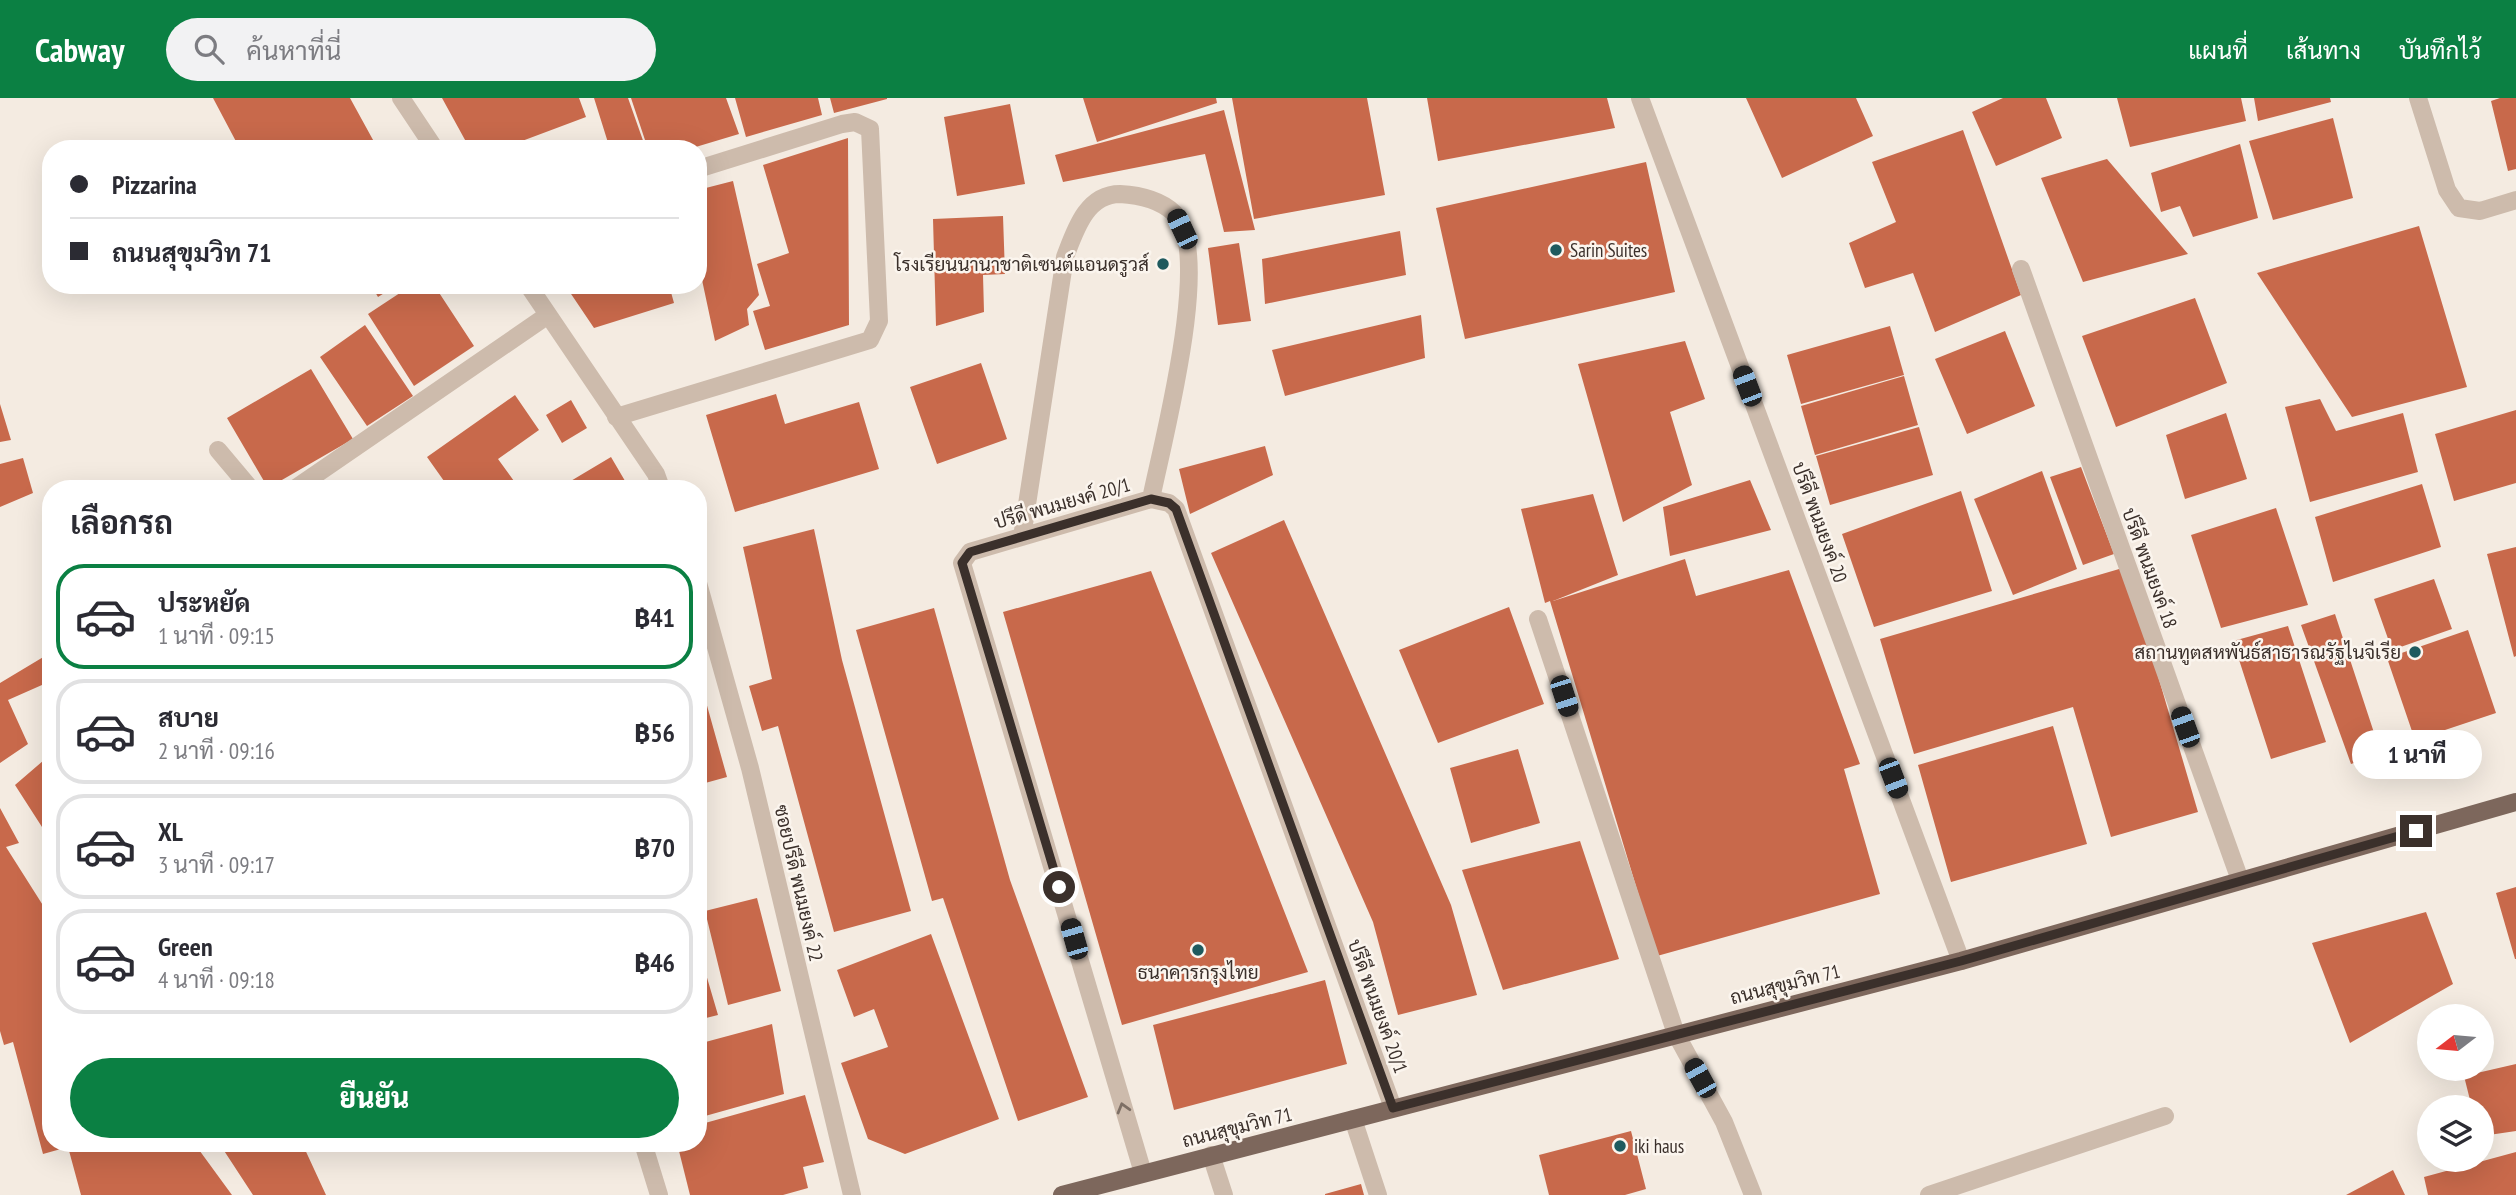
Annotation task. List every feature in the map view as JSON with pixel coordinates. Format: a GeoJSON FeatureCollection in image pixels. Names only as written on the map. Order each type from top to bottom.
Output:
{"type":"FeatureCollection","features":[{"type":"Feature","properties":{"kind":"main road","name":"ถนนสุขุมวิท 71"},"geometry":{"type":"LineString","coordinates":[[1062,1195],[1961,961],[2516,802]]}},
{"type":"Feature","properties":{"kind":"street"},"geometry":{"type":"LineString","coordinates":[[401,98],[429,140]]}},
{"type":"Feature","properties":{"kind":"street","name":"ปรีดี พนมยงค์ 20"},"geometry":{"type":"LineString","coordinates":[[1640,98],[1961,961]]}},
{"type":"Feature","properties":{"kind":"street"},"geometry":{"type":"LineString","coordinates":[[2418,98],[2446,190],[2459,208],[2480,211],[2516,200]]}},
{"type":"Feature","properties":{"kind":"street"},"geometry":{"type":"LineString","coordinates":[[617,416],[870,340],[875,334],[879,321],[870,129],[855,122],[842,124],[707,166]]}},
{"type":"Feature","properties":{"kind":"street"},"geometry":{"type":"LineString","coordinates":[[1022,537],[1065,257],[1081,215],[1110,194],[1138,195],[1155,201],[1175,214],[1189,244],[1189,302],[1151,499]]}},
{"type":"Feature","properties":{"kind":"street","name":"ปรีดี พนมยงค์ 18"},"geometry":{"type":"LineString","coordinates":[[2021,270],[2240,880]]}},
{"type":"Feature","properties":{"kind":"street"},"geometry":{"type":"LineString","coordinates":[[534,294],[658,480]]}},
{"type":"Feature","properties":{"kind":"street"},"geometry":{"type":"LineString","coordinates":[[308,480],[548,314]]}},
{"type":"Feature","properties":{"kind":"street"},"geometry":{"type":"LineString","coordinates":[[218,450],[243,480]]}},
{"type":"Feature","properties":{"kind":"street","name":"ปรีดี พนมยงค์ 20/1"},"geometry":{"type":"LineString","coordinates":[[1143,1173],[1044,835],[963,575],[962,563],[970,552],[1151,499],[1169,503],[1176,509],[1393,1108]]}},
{"type":"Feature","properties":{"kind":"street","name":"ซอยปรีดี พนมยงค์ 22"},"geometry":{"type":"LineString","coordinates":[[707,615],[750,768],[852,1195]]}},
{"type":"Feature","properties":{"kind":"street"},"geometry":{"type":"LineString","coordinates":[[1538,618],[1676,1034],[1724,1122],[1753,1195]]}},
{"type":"Feature","properties":{"kind":"street"},"geometry":{"type":"LineString","coordinates":[[1930,1195],[2165,1116]]}},
{"type":"Feature","properties":{"kind":"street"},"geometry":{"type":"LineString","coordinates":[[1353,1119],[1378,1195]]}},
{"type":"Feature","properties":{"kind":"street"},"geometry":{"type":"LineString","coordinates":[[646,1152],[659,1195]]}},
{"type":"Feature","properties":{"kind":"street"},"geometry":{"type":"LineString","coordinates":[[1212,1156],[1224,1195]]}},
{"type":"Feature","properties":{"kind":"building"},"geometry":{"type":"Polygon","coordinates":[[[213,98],[350,98],[373,140],[235,140],[213,98]]]}},
{"type":"Feature","properties":{"kind":"building"},"geometry":{"type":"Polygon","coordinates":[[[442,98],[579,98],[586,117],[525,140],[465,140],[442,98]]]}},
{"type":"Feature","properties":{"kind":"building"},"geometry":{"type":"Polygon","coordinates":[[[594,98],[628,98],[643,140],[607,140],[594,98]]]}},
{"type":"Feature","properties":{"kind":"building"},"geometry":{"type":"Polygon","coordinates":[[[631,98],[726,98],[739,134],[707,144],[707,140],[645,140],[631,98]]]}},
{"type":"Feature","properties":{"kind":"building"},"geometry":{"type":"Polygon","coordinates":[[[735,98],[818,98],[822,115],[746,137],[735,98]]]}},
{"type":"Feature","properties":{"kind":"building"},"geometry":{"type":"Polygon","coordinates":[[[830,98],[887,98],[887,99],[834,113],[830,98]]]}},
{"type":"Feature","properties":{"kind":"building"},"geometry":{"type":"Polygon","coordinates":[[[1083,98],[1216,98],[1217,103],[1097,142],[1083,98]]]}},
{"type":"Feature","properties":{"kind":"building"},"geometry":{"type":"Polygon","coordinates":[[[1232,98],[1367,98],[1385,195],[1254,219],[1232,98]]]}},
{"type":"Feature","properties":{"kind":"building"},"geometry":{"type":"Polygon","coordinates":[[[1427,98],[1607,98],[1615,128],[1438,161],[1427,98]]]}},
{"type":"Feature","properties":{"kind":"building"},"geometry":{"type":"Polygon","coordinates":[[[1746,98],[1856,98],[1873,136],[1782,178],[1746,98]]]}},
{"type":"Feature","properties":{"kind":"building"},"geometry":{"type":"Polygon","coordinates":[[[2003,98],[2046,98],[2062,138],[1996,166],[1972,112],[2003,98]]]}},
{"type":"Feature","properties":{"kind":"building"},"geometry":{"type":"Polygon","coordinates":[[[2117,98],[2241,98],[2246,121],[2130,147],[2117,98]]]}},
{"type":"Feature","properties":{"kind":"building"},"geometry":{"type":"Polygon","coordinates":[[[2254,98],[2330,98],[2331,102],[2258,121],[2254,98]]]}},
{"type":"Feature","properties":{"kind":"building"},"geometry":{"type":"Polygon","coordinates":[[[2516,98],[2516,169],[2508,171],[2491,101],[2516,98]]]}},
{"type":"Feature","properties":{"kind":"building"},"geometry":{"type":"Polygon","coordinates":[[[1010,104],[1025,184],[957,196],[944,117],[1010,104]]]}},
{"type":"Feature","properties":{"kind":"building"},"geometry":{"type":"Polygon","coordinates":[[[1224,110],[1255,230],[1224,232],[1205,154],[1063,182],[1055,155],[1224,110]]]}},
{"type":"Feature","properties":{"kind":"building"},"geometry":{"type":"Polygon","coordinates":[[[2333,118],[2353,198],[2273,220],[2249,141],[2333,118]]]}},
{"type":"Feature","properties":{"kind":"building"},"geometry":{"type":"Polygon","coordinates":[[[1963,130],[2021,295],[1935,332],[1913,273],[1865,288],[1849,243],[1896,222],[1872,162],[1963,130]]]}},
{"type":"Feature","properties":{"kind":"building"},"geometry":{"type":"Polygon","coordinates":[[[848,138],[849,325],[765,350],[753,311],[770,306],[757,264],[789,253],[763,165],[848,138]]]}},
{"type":"Feature","properties":{"kind":"building"},"geometry":{"type":"Polygon","coordinates":[[[2240,144],[2258,218],[2193,237],[2180,206],[2161,212],[2151,173],[2240,144]]]}},
{"type":"Feature","properties":{"kind":"building"},"geometry":{"type":"Polygon","coordinates":[[[2107,159],[2188,254],[2083,282],[2041,178],[2107,159]]]}},
{"type":"Feature","properties":{"kind":"building","name":"Sarin Suites"},"geometry":{"type":"Polygon","coordinates":[[[1646,162],[1675,292],[1465,339],[1436,208],[1646,162]]]}},
{"type":"Feature","properties":{"kind":"building"},"geometry":{"type":"Polygon","coordinates":[[[733,181],[759,295],[747,309],[749,325],[715,341],[705,294],[707,188],[733,181]]]}},
{"type":"Feature","properties":{"kind":"building"},"geometry":{"type":"Polygon","coordinates":[[[1003,216],[1005,274],[983,275],[984,312],[936,326],[933,219],[1003,216]]]}},
{"type":"Feature","properties":{"kind":"building"},"geometry":{"type":"Polygon","coordinates":[[[2419,226],[2467,387],[2352,417],[2257,273],[2419,226]]]}},
{"type":"Feature","properties":{"kind":"building"},"geometry":{"type":"Polygon","coordinates":[[[1400,231],[1406,275],[1265,304],[1262,259],[1400,231]]]}},
{"type":"Feature","properties":{"kind":"building"},"geometry":{"type":"Polygon","coordinates":[[[1239,243],[1251,321],[1218,325],[1208,248],[1239,243]]]}},
{"type":"Feature","properties":{"kind":"building"},"geometry":{"type":"Polygon","coordinates":[[[398,294],[440,294],[474,346],[414,386],[368,314],[398,294]]]}},
{"type":"Feature","properties":{"kind":"building"},"geometry":{"type":"Polygon","coordinates":[[[571,294],[672,294],[674,303],[594,328],[571,294]]]}},
{"type":"Feature","properties":{"kind":"building"},"geometry":{"type":"Polygon","coordinates":[[[2195,298],[2227,383],[2116,427],[2082,336],[2195,298]]]}},
{"type":"Feature","properties":{"kind":"building"},"geometry":{"type":"Polygon","coordinates":[[[1421,315],[1425,358],[1285,396],[1272,350],[1421,315]]]}},
{"type":"Feature","properties":{"kind":"building"},"geometry":{"type":"Polygon","coordinates":[[[365,325],[413,396],[367,426],[320,357],[365,325]]]}},
{"type":"Feature","properties":{"kind":"building"},"geometry":{"type":"Polygon","coordinates":[[[1890,326],[1904,375],[1801,404],[1787,355],[1890,326]]]}},
{"type":"Feature","properties":{"kind":"building"},"geometry":{"type":"Polygon","coordinates":[[[2005,331],[2035,406],[1967,434],[1935,359],[2005,331]]]}},
{"type":"Feature","properties":{"kind":"building"},"geometry":{"type":"Polygon","coordinates":[[[1685,341],[1705,399],[1670,412],[1692,485],[1623,522],[1578,364],[1685,341]]]}},
{"type":"Feature","properties":{"kind":"building"},"geometry":{"type":"Polygon","coordinates":[[[981,363],[1007,439],[937,464],[910,387],[981,363]]]}},
{"type":"Feature","properties":{"kind":"building"},"geometry":{"type":"Polygon","coordinates":[[[311,369],[353,439],[282,480],[263,480],[227,418],[311,369]]]}},
{"type":"Feature","properties":{"kind":"building"},"geometry":{"type":"Polygon","coordinates":[[[1904,376],[1918,425],[1815,455],[1801,406],[1904,376]]]}},
{"type":"Feature","properties":{"kind":"building"},"geometry":{"type":"Polygon","coordinates":[[[776,394],[785,424],[859,402],[879,469],[735,512],[706,415],[776,394]]]}},
{"type":"Feature","properties":{"kind":"building"},"geometry":{"type":"Polygon","coordinates":[[[515,395],[539,430],[498,459],[513,480],[443,480],[427,457],[515,395]]]}},
{"type":"Feature","properties":{"kind":"building"},"geometry":{"type":"Polygon","coordinates":[[[2320,399],[2336,431],[2403,413],[2418,472],[2310,502],[2285,407],[2320,399]]]}},
{"type":"Feature","properties":{"kind":"building"},"geometry":{"type":"Polygon","coordinates":[[[571,400],[587,428],[562,443],[546,415],[571,400]]]}},
{"type":"Feature","properties":{"kind":"building"},"geometry":{"type":"Polygon","coordinates":[[[0,404],[11,440],[0,442],[0,404]]]}},
{"type":"Feature","properties":{"kind":"building"},"geometry":{"type":"Polygon","coordinates":[[[2516,410],[2516,483],[2454,501],[2435,434],[2516,410]]]}},
{"type":"Feature","properties":{"kind":"building"},"geometry":{"type":"Polygon","coordinates":[[[2226,413],[2247,479],[2185,499],[2166,435],[2226,413]]]}},
{"type":"Feature","properties":{"kind":"building"},"geometry":{"type":"Polygon","coordinates":[[[1919,427],[1933,475],[1830,505],[1816,456],[1919,427]]]}},
{"type":"Feature","properties":{"kind":"building"},"geometry":{"type":"Polygon","coordinates":[[[1265,446],[1273,475],[1190,514],[1179,469],[1265,446]]]}},
{"type":"Feature","properties":{"kind":"building"},"geometry":{"type":"Polygon","coordinates":[[[611,457],[624,480],[572,480],[611,457]]]}},
{"type":"Feature","properties":{"kind":"building"},"geometry":{"type":"Polygon","coordinates":[[[23,458],[33,493],[0,507],[0,464],[23,458]]]}},
{"type":"Feature","properties":{"kind":"building"},"geometry":{"type":"Polygon","coordinates":[[[2081,467],[2114,554],[2083,565],[2050,477],[2081,467]]]}},
{"type":"Feature","properties":{"kind":"building"},"geometry":{"type":"Polygon","coordinates":[[[2042,471],[2077,569],[2013,595],[1974,499],[2042,471]]]}},
{"type":"Feature","properties":{"kind":"building"},"geometry":{"type":"Polygon","coordinates":[[[1750,480],[1771,530],[1670,556],[1663,507],[1750,480]]]}},
{"type":"Feature","properties":{"kind":"building"},"geometry":{"type":"Polygon","coordinates":[[[2422,484],[2441,547],[2333,582],[2315,517],[2422,484]]]}},
{"type":"Feature","properties":{"kind":"building"},"geometry":{"type":"Polygon","coordinates":[[[1961,491],[1992,591],[1874,627],[1842,534],[1961,491]]]}},
{"type":"Feature","properties":{"kind":"building"},"geometry":{"type":"Polygon","coordinates":[[[1593,494],[1618,575],[1553,601],[1685,559],[1696,596],[1789,570],[1860,764],[1844,769],[1880,894],[1657,956],[1550,601],[1545,603],[1521,509],[1593,494]]]}},
{"type":"Feature","properties":{"kind":"building"},"geometry":{"type":"Polygon","coordinates":[[[2276,508],[2308,605],[2221,628],[2191,535],[2276,508]]]}},
{"type":"Feature","properties":{"kind":"building"},"geometry":{"type":"Polygon","coordinates":[[[1284,520],[1451,905],[1477,995],[1398,1015],[1373,922],[1211,553],[1284,520]]]}},
{"type":"Feature","properties":{"kind":"building"},"geometry":{"type":"Polygon","coordinates":[[[814,529],[842,660],[911,911],[834,932],[778,726],[762,731],[749,686],[772,679],[743,547],[814,529]]]}},
{"type":"Feature","properties":{"kind":"building"},"geometry":{"type":"Polygon","coordinates":[[[2516,547],[2516,656],[2514,657],[2487,554],[2516,547]]]}},
{"type":"Feature","properties":{"kind":"building"},"geometry":{"type":"Polygon","coordinates":[[[2126,567],[2198,812],[2111,837],[2073,707],[1914,754],[1880,639],[2126,567]]]}},
{"type":"Feature","properties":{"kind":"building"},"geometry":{"type":"Polygon","coordinates":[[[1151,571],[1308,972],[1122,1025],[1003,612],[1151,571]]]}},
{"type":"Feature","properties":{"kind":"building"},"geometry":{"type":"Polygon","coordinates":[[[2434,579],[2452,629],[2392,650],[2374,599],[2434,579]]]}},
{"type":"Feature","properties":{"kind":"building"},"geometry":{"type":"Polygon","coordinates":[[[1509,607],[1544,704],[1438,743],[1399,650],[1509,607]]]}},
{"type":"Feature","properties":{"kind":"building"},"geometry":{"type":"Polygon","coordinates":[[[934,608],[1010,880],[1088,1097],[1018,1121],[943,898],[932,901],[856,630],[934,608]]]}},
{"type":"Feature","properties":{"kind":"building"},"geometry":{"type":"Polygon","coordinates":[[[2335,614],[2381,754],[2351,764],[2301,625],[2335,614]]]}},
{"type":"Feature","properties":{"kind":"building"},"geometry":{"type":"Polygon","coordinates":[[[2288,626],[2326,742],[2271,759],[2233,641],[2288,626]]]}},
{"type":"Feature","properties":{"kind":"building"},"geometry":{"type":"Polygon","coordinates":[[[2468,630],[2496,713],[2415,740],[2387,658],[2468,630]]]}},
{"type":"Feature","properties":{"kind":"building"},"geometry":{"type":"Polygon","coordinates":[[[42,658],[42,685],[8,700],[28,744],[0,763],[0,683],[42,658]]]}},
{"type":"Feature","properties":{"kind":"building"},"geometry":{"type":"Polygon","coordinates":[[[707,706],[727,777],[707,783],[707,706]]]}},
{"type":"Feature","properties":{"kind":"building"},"geometry":{"type":"Polygon","coordinates":[[[2053,726],[2087,844],[1951,882],[1918,765],[2053,726]]]}},
{"type":"Feature","properties":{"kind":"building"},"geometry":{"type":"Polygon","coordinates":[[[1518,749],[1540,823],[1471,843],[1450,768],[1518,749]]]}},
{"type":"Feature","properties":{"kind":"building"},"geometry":{"type":"Polygon","coordinates":[[[42,762],[42,827],[15,785],[42,762]]]}},
{"type":"Feature","properties":{"kind":"building"},"geometry":{"type":"Polygon","coordinates":[[[0,808],[19,843],[6,847],[42,904],[42,1150],[13,1042],[4,1045],[0,1031],[0,808]]]}},
{"type":"Feature","properties":{"kind":"building"},"geometry":{"type":"Polygon","coordinates":[[[1580,841],[1619,959],[1503,990],[1462,870],[1580,841]]]}},
{"type":"Feature","properties":{"kind":"building"},"geometry":{"type":"Polygon","coordinates":[[[2516,887],[2516,959],[2515,959],[2496,893],[2516,887]]]}},
{"type":"Feature","properties":{"kind":"building"},"geometry":{"type":"Polygon","coordinates":[[[757,898],[781,991],[728,1005],[707,910],[757,898]]]}},
{"type":"Feature","properties":{"kind":"building"},"geometry":{"type":"Polygon","coordinates":[[[2426,912],[2453,984],[2350,1043],[2312,943],[2426,912]]]}},
{"type":"Feature","properties":{"kind":"building"},"geometry":{"type":"Polygon","coordinates":[[[931,934],[999,1119],[905,1154],[868,1139],[841,1063],[888,1047],[874,1009],[854,1017],[837,970],[931,934]]]}},
{"type":"Feature","properties":{"kind":"building"},"geometry":{"type":"Polygon","coordinates":[[[707,978],[718,1015],[707,1018],[707,978]]]}},
{"type":"Feature","properties":{"kind":"building"},"geometry":{"type":"Polygon","coordinates":[[[1325,980],[1347,1064],[1174,1110],[1153,1025],[1325,980]]]}},
{"type":"Feature","properties":{"kind":"building"},"geometry":{"type":"Polygon","coordinates":[[[772,1024],[784,1094],[707,1115],[707,1042],[772,1024]]]}},
{"type":"Feature","properties":{"kind":"building"},"geometry":{"type":"Polygon","coordinates":[[[2516,1064],[2516,1131],[2494,1134],[2494,1095],[2469,1095],[2466,1082],[2494,1082],[2494,1069],[2516,1064]]]}},
{"type":"Feature","properties":{"kind":"building"},"geometry":{"type":"Polygon","coordinates":[[[805,1095],[824,1162],[803,1167],[808,1188],[783,1195],[690,1195],[679,1152],[707,1152],[707,1122],[805,1095]]]}},
{"type":"Feature","properties":{"kind":"building"},"geometry":{"type":"Polygon","coordinates":[[[1631,1131],[1646,1189],[1625,1195],[1549,1195],[1539,1155],[1631,1131]]]}},
{"type":"Feature","properties":{"kind":"building"},"geometry":{"type":"Polygon","coordinates":[[[69,1152],[201,1152],[232,1195],[81,1195],[69,1152]]]}},
{"type":"Feature","properties":{"kind":"building"},"geometry":{"type":"Polygon","coordinates":[[[225,1152],[306,1152],[326,1195],[253,1195],[225,1152]]]}},
{"type":"Feature","properties":{"kind":"building"},"geometry":{"type":"Polygon","coordinates":[[[2516,1152],[2516,1195],[2428,1195],[2424,1177],[2442,1172],[2494,1172],[2494,1158],[2516,1152]]]}},
{"type":"Feature","properties":{"kind":"building"},"geometry":{"type":"Polygon","coordinates":[[[2393,1170],[2405,1195],[2346,1195],[2393,1170]]]}},
{"type":"Feature","properties":{"kind":"building"},"geometry":{"type":"Polygon","coordinates":[[[1361,1184],[1364,1195],[1325,1195],[1325,1194],[1361,1184]]]}},
{"type":"Feature","properties":{"kind":"place","name":"Sarin Suites"},"geometry":{"type":"Point","coordinates":[1556,250]}},
{"type":"Feature","properties":{"kind":"place","name":"โรงเรียนนานาชาติเซนต์แอนดรูวส์"},"geometry":{"type":"Point","coordinates":[1163,264]}},
{"type":"Feature","properties":{"kind":"place","name":"สถานทูตสหพันธ์สาธารณรัฐไนจีเรีย"},"geometry":{"type":"Point","coordinates":[2415,652]}},
{"type":"Feature","properties":{"kind":"place","name":"ธนาคารกรุงไทย"},"geometry":{"type":"Point","coordinates":[1198,950]}},
{"type":"Feature","properties":{"kind":"place","name":"iki haus"},"geometry":{"type":"Point","coordinates":[1620,1146]}},
{"type":"Feature","properties":{"kind":"route"},"geometry":{"type":"LineString","coordinates":[[1059,887],[985,639],[963,575],[962,563],[970,552],[1151,499],[1164,501],[1176,509],[1393,1108],[1961,961],[2416,831]]}}]}
